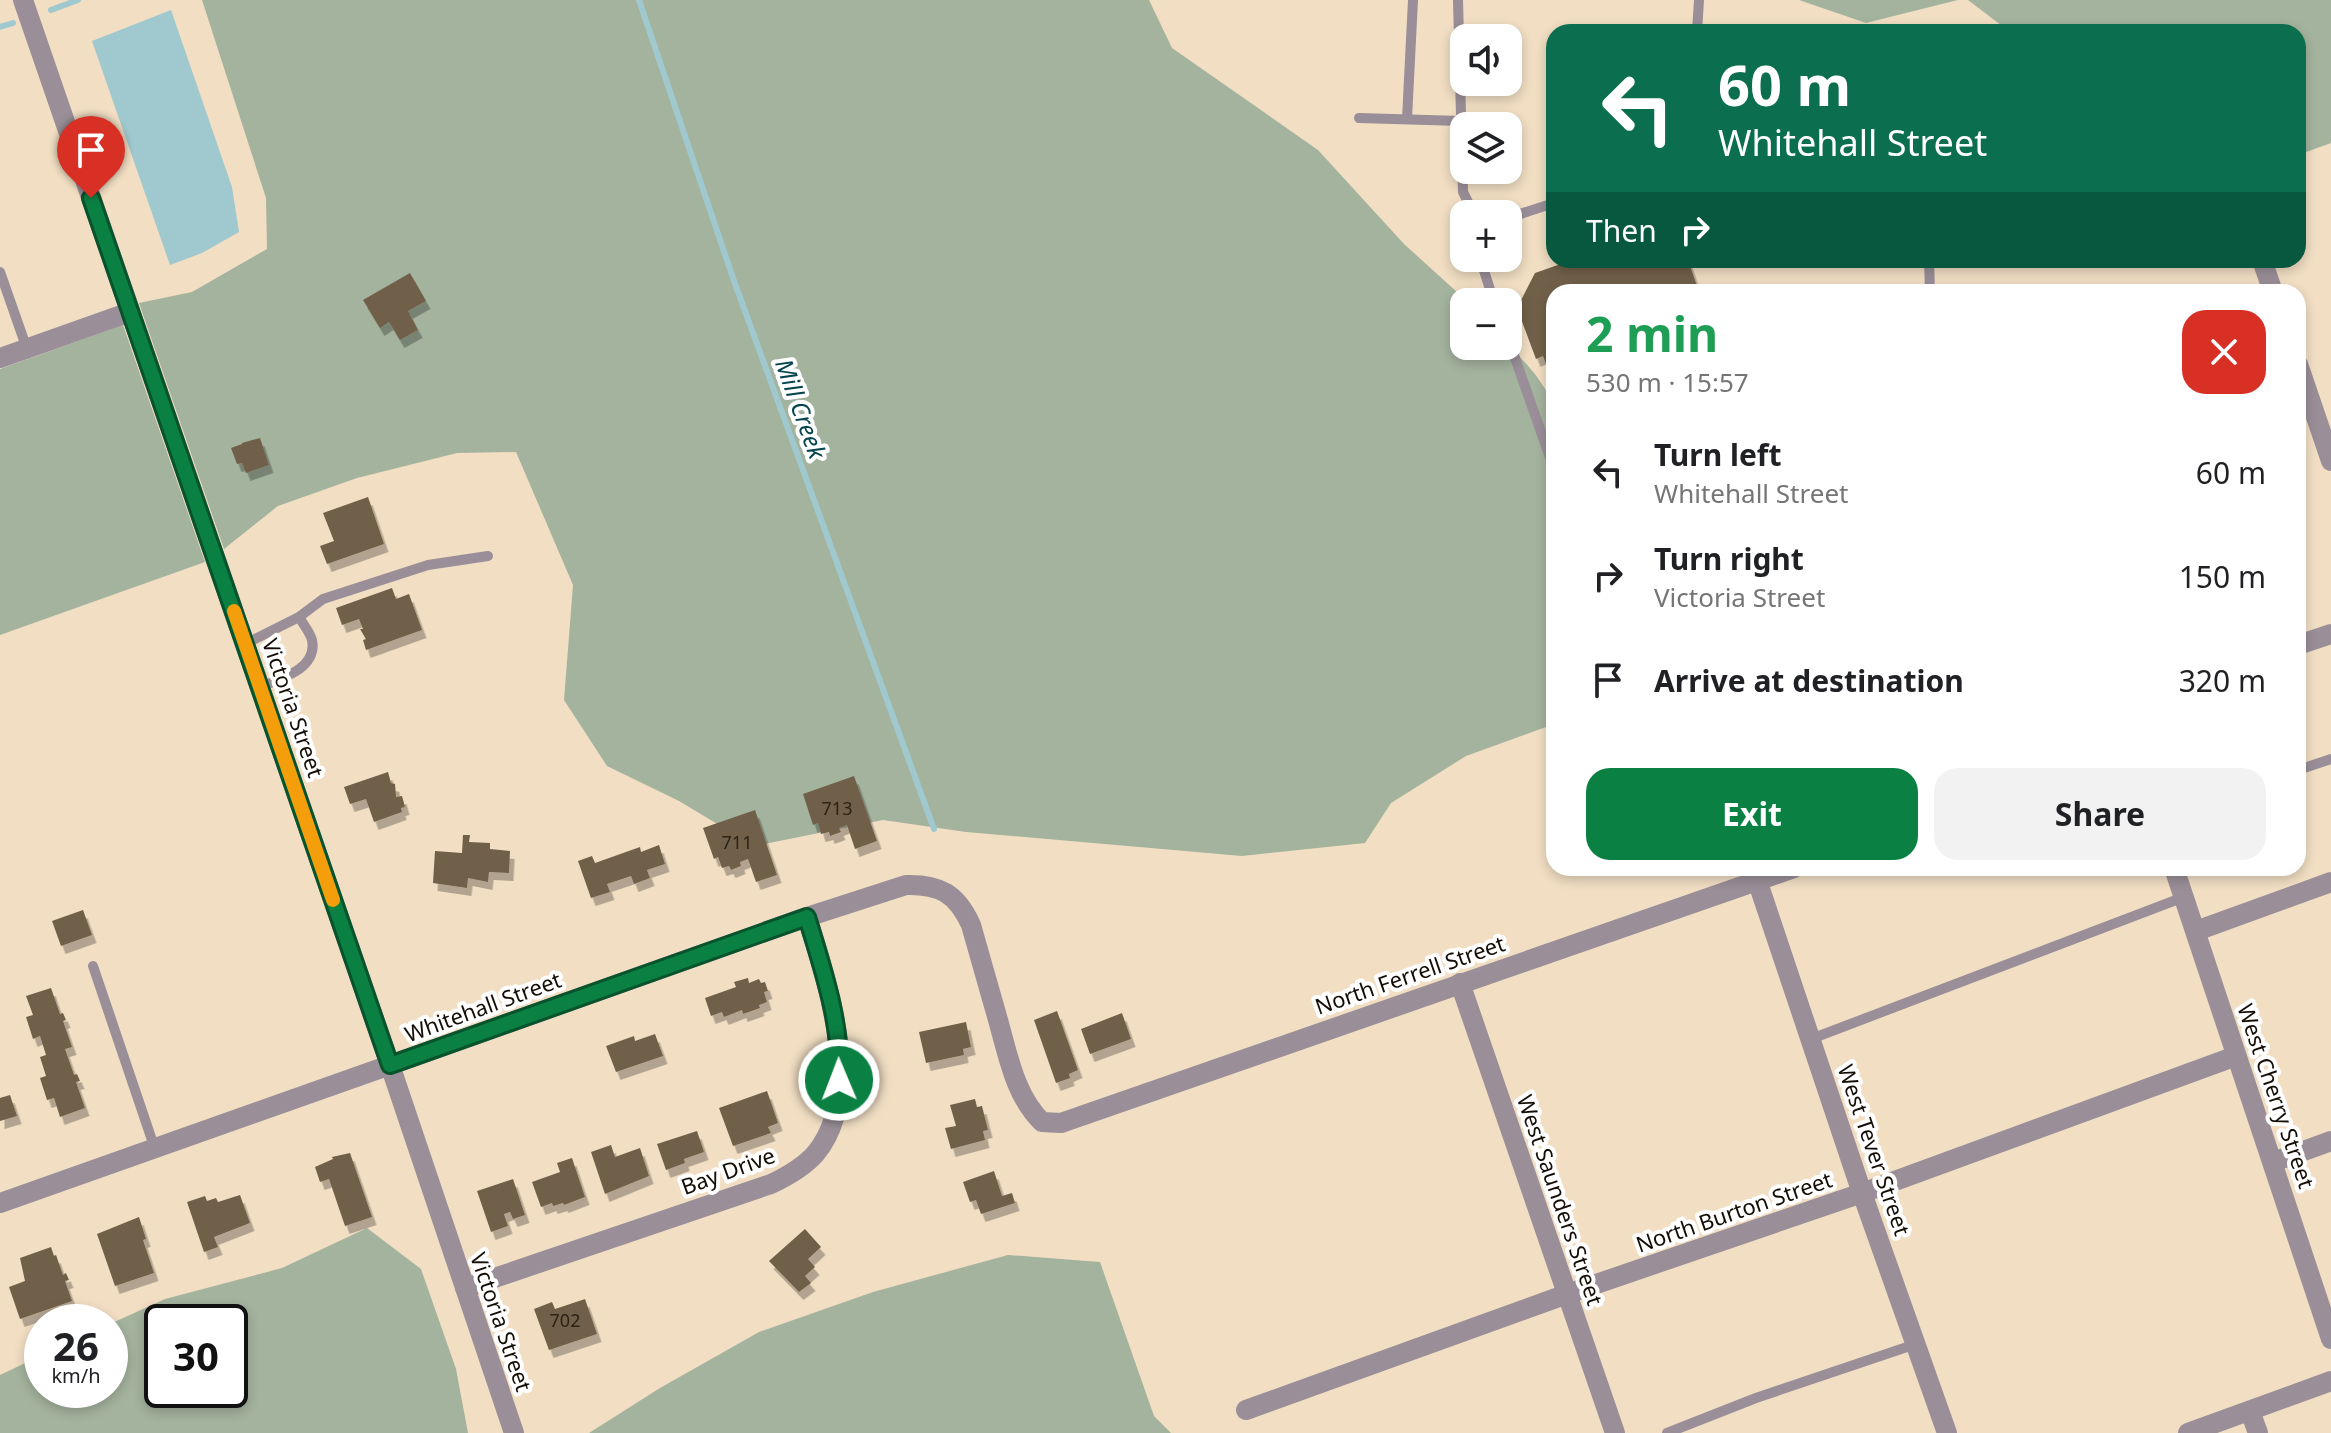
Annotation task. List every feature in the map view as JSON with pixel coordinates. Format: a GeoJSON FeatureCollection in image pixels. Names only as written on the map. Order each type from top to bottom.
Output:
{"type":"FeatureCollection","features":[{"type":"Feature","properties":{"kind":"street","name":"Victoria Street"},"geometry":{"type":"LineString","coordinates":[[23,0],[514,1433]]}},
{"type":"Feature","properties":{"kind":"street"},"geometry":{"type":"LineString","coordinates":[[0,358],[130,312]]}},
{"type":"Feature","properties":{"kind":"street"},"geometry":{"type":"LineString","coordinates":[[2306,388],[2331,461]]}},
{"type":"Feature","properties":{"kind":"street"},"geometry":{"type":"LineString","coordinates":[[2306,642],[2331,634]]}},
{"type":"Feature","properties":{"kind":"street","name":"North Ferrell Street"},"geometry":{"type":"LineString","coordinates":[[1042,1122],[1053,1124],[1070,1120],[1460,983],[1750,876]]}},
{"type":"Feature","properties":{"kind":"street","name":"West Tever Street"},"geometry":{"type":"LineString","coordinates":[[1756,876],[1862,1193],[1947,1433]]}},
{"type":"Feature","properties":{"kind":"street","name":"West Cherry Street"},"geometry":{"type":"LineString","coordinates":[[2177,876],[2331,1339]]}},
{"type":"Feature","properties":{"kind":"street"},"geometry":{"type":"LineString","coordinates":[[2196,931],[2331,882]]}},
{"type":"Feature","properties":{"kind":"street","name":"Whitehall Street"},"geometry":{"type":"LineString","coordinates":[[0,1203],[807,917],[906,885],[923,884],[938,888],[953,897],[964,910],[1015,1077],[1029,1108],[1042,1122]]}},
{"type":"Feature","properties":{"kind":"street","name":"Bay Drive"},"geometry":{"type":"LineString","coordinates":[[465,1288],[771,1184],[796,1170],[817,1151],[833,1117],[840,1056],[825,975],[807,917]]}},
{"type":"Feature","properties":{"kind":"street","name":"West Saunders Street"},"geometry":{"type":"LineString","coordinates":[[1460,983],[1615,1433]]}},
{"type":"Feature","properties":{"kind":"street","name":"North Burton Street"},"geometry":{"type":"LineString","coordinates":[[1246,1410],[1567,1294],[1862,1193],[2236,1056]]}},
{"type":"Feature","properties":{"kind":"street"},"geometry":{"type":"LineString","coordinates":[[2273,1162],[2331,1141]]}},
{"type":"Feature","properties":{"kind":"street"},"geometry":{"type":"LineString","coordinates":[[2188,1433],[2331,1381]]}},
{"type":"Feature","properties":{"kind":"street"},"geometry":{"type":"LineString","coordinates":[[2250,1411],[2258,1433]]}},
{"type":"Feature","properties":{"kind":"lane"},"geometry":{"type":"LineString","coordinates":[[1407,119],[1413,0]]}},
{"type":"Feature","properties":{"kind":"lane"},"geometry":{"type":"LineString","coordinates":[[1458,0],[1461,112]]}},
{"type":"Feature","properties":{"kind":"lane"},"geometry":{"type":"LineString","coordinates":[[1698,24],[1699,0]]}},
{"type":"Feature","properties":{"kind":"lane"},"geometry":{"type":"LineString","coordinates":[[1359,118],[1450,121]]}},
{"type":"Feature","properties":{"kind":"lane"},"geometry":{"type":"LineString","coordinates":[[1522,213],[1546,206]]}},
{"type":"Feature","properties":{"kind":"lane"},"geometry":{"type":"LineString","coordinates":[[0,272],[27,349]]}},
{"type":"Feature","properties":{"kind":"lane"},"geometry":{"type":"LineString","coordinates":[[1516,360],[1546,446]]}},
{"type":"Feature","properties":{"kind":"lane"},"geometry":{"type":"LineString","coordinates":[[245,644],[299,617],[323,599],[428,565],[488,556]]}},
{"type":"Feature","properties":{"kind":"lane"},"geometry":{"type":"LineString","coordinates":[[260,687],[299,671],[310,654],[312,640],[299,617]]}},
{"type":"Feature","properties":{"kind":"lane"},"geometry":{"type":"LineString","coordinates":[[2306,767],[2331,759]]}},
{"type":"Feature","properties":{"kind":"lane"},"geometry":{"type":"LineString","coordinates":[[1811,1039],[2184,897]]}},
{"type":"Feature","properties":{"kind":"lane"},"geometry":{"type":"LineString","coordinates":[[93,966],[155,1149]]}},
{"type":"Feature","properties":{"kind":"lane"},"geometry":{"type":"LineString","coordinates":[[1667,1433],[1756,1398],[1916,1344]]}},
{"type":"Feature","properties":{"kind":"green space"},"geometry":{"type":"Polygon","coordinates":[[[202,0],[1149,0],[1172,48],[1318,150],[1404,244],[1453,288],[1450,288],[1450,360],[1522,359],[1546,390],[1546,727],[1466,756],[1391,803],[1365,843],[1242,856],[966,832],[883,820],[754,846],[679,801],[607,766],[564,700],[573,585],[516,452],[457,453],[357,478],[278,506],[224,549],[139,303],[192,292],[267,249],[266,198],[202,0]]]}},
{"type":"Feature","properties":{"kind":"green space"},"geometry":{"type":"Polygon","coordinates":[[[1799,0],[1958,0],[1866,23],[1799,0]]]}},
{"type":"Feature","properties":{"kind":"green space"},"geometry":{"type":"Polygon","coordinates":[[[1968,0],[2331,0],[2331,143],[2306,152],[2306,24],[2000,24],[1968,0]]]}},
{"type":"Feature","properties":{"kind":"green space"},"geometry":{"type":"Polygon","coordinates":[[[123,325],[205,562],[0,635],[0,369],[123,325]]]}},
{"type":"Feature","properties":{"kind":"green space"},"geometry":{"type":"Polygon","coordinates":[[[367,1228],[421,1269],[456,1369],[468,1433],[0,1433],[0,1375],[24,1364],[24,1408],[128,1408],[128,1316],[144,1309],[144,1408],[248,1408],[248,1304],[154,1304],[282,1268],[367,1228]]]}},
{"type":"Feature","properties":{"kind":"green space"},"geometry":{"type":"Polygon","coordinates":[[[1008,1255],[1100,1262],[1154,1416],[1171,1433],[589,1433],[660,1388],[759,1332],[873,1292],[1008,1255]]]}},
{"type":"Feature","properties":{"kind":"water"},"geometry":{"type":"Polygon","coordinates":[[[171,10],[232,187],[239,232],[202,253],[170,265],[92,41],[171,10]]]}},
{"type":"Feature","properties":{"kind":"building"},"geometry":{"type":"Polygon","coordinates":[[[1549,268],[1691,268],[1696,284],[1546,284],[1546,364],[1543,356],[1536,359],[1522,321],[1522,298],[1535,273],[1549,268]]]}},
{"type":"Feature","properties":{"kind":"building"},"geometry":{"type":"Polygon","coordinates":[[[410,273],[426,301],[408,311],[418,330],[400,340],[389,322],[380,328],[363,300],[410,273]]]}},
{"type":"Feature","properties":{"kind":"building"},"geometry":{"type":"Polygon","coordinates":[[[260,438],[269,465],[246,473],[242,463],[237,464],[231,448],[260,438]]]}},
{"type":"Feature","properties":{"kind":"building"},"geometry":{"type":"Polygon","coordinates":[[[368,497],[384,544],[327,564],[320,546],[334,541],[323,513],[368,497]]]}},
{"type":"Feature","properties":{"kind":"building"},"geometry":{"type":"Polygon","coordinates":[[[392,588],[396,599],[409,594],[422,630],[366,650],[363,640],[366,639],[359,619],[342,625],[336,608],[392,588]]]}},
{"type":"Feature","properties":{"kind":"building"},"geometry":{"type":"Polygon","coordinates":[[[388,772],[391,783],[395,784],[396,797],[402,796],[405,807],[401,808],[402,812],[374,822],[366,799],[350,804],[344,787],[388,772]]]}},
{"type":"Feature","properties":{"kind":"building"},"geometry":{"type":"Polygon","coordinates":[[[854,776],[877,841],[855,849],[847,825],[839,828],[841,832],[830,836],[829,832],[821,834],[818,823],[813,825],[803,794],[854,776]]]}},
{"type":"Feature","properties":{"kind":"building"},"geometry":{"type":"Polygon","coordinates":[[[755,810],[777,875],[756,882],[748,859],[731,870],[729,866],[722,868],[718,857],[714,859],[703,828],[755,810]]]}},
{"type":"Feature","properties":{"kind":"building"},"geometry":{"type":"Polygon","coordinates":[[[463,835],[470,835],[469,842],[490,843],[490,849],[510,851],[509,873],[489,872],[488,882],[468,878],[467,888],[433,883],[435,851],[462,853],[463,835]]]}},
{"type":"Feature","properties":{"kind":"building"},"geometry":{"type":"Polygon","coordinates":[[[659,845],[665,864],[647,870],[650,878],[634,884],[631,876],[607,884],[610,892],[591,898],[578,861],[592,856],[595,863],[640,847],[641,852],[659,845]]]}},
{"type":"Feature","properties":{"kind":"building"},"geometry":{"type":"Polygon","coordinates":[[[83,910],[92,935],[61,946],[52,921],[83,910]]]}},
{"type":"Feature","properties":{"kind":"building"},"geometry":{"type":"Polygon","coordinates":[[[748,978],[749,983],[759,979],[761,983],[765,982],[767,1002],[743,1014],[742,1010],[724,1017],[722,1012],[711,1016],[705,998],[736,987],[734,982],[748,978]]]}},
{"type":"Feature","properties":{"kind":"building"},"geometry":{"type":"Polygon","coordinates":[[[51,988],[60,1014],[63,1013],[66,1020],[63,1021],[72,1047],[65,1049],[74,1075],[77,1074],[80,1081],[76,1082],[85,1108],[60,1117],[54,1098],[47,1100],[40,1078],[46,1076],[40,1057],[46,1055],[40,1036],[33,1039],[26,1017],[33,1015],[26,996],[51,988]]]}},
{"type":"Feature","properties":{"kind":"building"},"geometry":{"type":"Polygon","coordinates":[[[1057,1011],[1078,1070],[1069,1074],[1070,1078],[1056,1083],[1034,1020],[1057,1011]]]}},
{"type":"Feature","properties":{"kind":"building"},"geometry":{"type":"Polygon","coordinates":[[[1122,1013],[1131,1039],[1090,1054],[1081,1029],[1122,1013]]]}},
{"type":"Feature","properties":{"kind":"building"},"geometry":{"type":"Polygon","coordinates":[[[966,1022],[971,1047],[963,1049],[964,1055],[926,1063],[919,1032],[966,1022]]]}},
{"type":"Feature","properties":{"kind":"building"},"geometry":{"type":"Polygon","coordinates":[[[655,1034],[663,1056],[616,1072],[606,1046],[634,1036],[635,1041],[655,1034]]]}},
{"type":"Feature","properties":{"kind":"building"},"geometry":{"type":"Polygon","coordinates":[[[767,1091],[778,1123],[768,1127],[771,1133],[733,1146],[719,1108],[767,1091]]]}},
{"type":"Feature","properties":{"kind":"building"},"geometry":{"type":"Polygon","coordinates":[[[10,1095],[17,1116],[0,1121],[0,1098],[10,1095]]]}},
{"type":"Feature","properties":{"kind":"building"},"geometry":{"type":"Polygon","coordinates":[[[975,1099],[977,1107],[982,1106],[988,1130],[983,1131],[985,1140],[951,1149],[945,1128],[956,1126],[950,1105],[975,1099]]]}},
{"type":"Feature","properties":{"kind":"building"},"geometry":{"type":"Polygon","coordinates":[[[697,1131],[704,1152],[666,1170],[657,1144],[697,1131]]]}},
{"type":"Feature","properties":{"kind":"building"},"geometry":{"type":"Polygon","coordinates":[[[611,1145],[615,1157],[640,1148],[649,1176],[605,1194],[591,1152],[611,1145]]]}},
{"type":"Feature","properties":{"kind":"building"},"geometry":{"type":"Polygon","coordinates":[[[350,1153],[372,1217],[345,1226],[329,1179],[320,1182],[315,1167],[332,1157],[350,1153]]]}},
{"type":"Feature","properties":{"kind":"building"},"geometry":{"type":"Polygon","coordinates":[[[572,1158],[585,1197],[564,1205],[553,1206],[552,1203],[541,1207],[532,1182],[560,1172],[557,1163],[572,1158]]]}},
{"type":"Feature","properties":{"kind":"building"},"geometry":{"type":"Polygon","coordinates":[[[994,1171],[1002,1196],[1012,1193],[1015,1203],[981,1214],[976,1200],[970,1202],[963,1182],[994,1171]]]}},
{"type":"Feature","properties":{"kind":"building"},"geometry":{"type":"Polygon","coordinates":[[[513,1179],[525,1215],[513,1219],[510,1212],[504,1214],[508,1226],[491,1232],[477,1191],[513,1179]]]}},
{"type":"Feature","properties":{"kind":"building"},"geometry":{"type":"Polygon","coordinates":[[[240,1195],[250,1223],[214,1237],[218,1247],[204,1252],[187,1202],[205,1196],[207,1201],[216,1198],[218,1202],[240,1195]]]}},
{"type":"Feature","properties":{"kind":"building"},"geometry":{"type":"Polygon","coordinates":[[[139,1217],[154,1273],[115,1286],[97,1234],[139,1217]]]}},
{"type":"Feature","properties":{"kind":"building"},"geometry":{"type":"Polygon","coordinates":[[[805,1229],[821,1247],[808,1259],[815,1267],[805,1276],[811,1283],[799,1292],[769,1261],[805,1229]]]}},
{"type":"Feature","properties":{"kind":"building"},"geometry":{"type":"Polygon","coordinates":[[[51,1247],[63,1275],[66,1273],[69,1280],[65,1281],[72,1301],[63,1304],[24,1304],[24,1318],[20,1319],[9,1287],[25,1281],[20,1258],[51,1247]]]}},
{"type":"Feature","properties":{"kind":"building"},"geometry":{"type":"Polygon","coordinates":[[[585,1299],[597,1334],[549,1350],[534,1309],[552,1302],[555,1309],[585,1299]]]}},
{"type":"Feature","properties":{"kind":"waterway"},"geometry":{"type":"LineString","coordinates":[[51,10],[78,0]]}},
{"type":"Feature","properties":{"kind":"waterway","name":"Mill Creek"},"geometry":{"type":"LineString","coordinates":[[639,0],[733,278],[934,829]]}},
{"type":"Feature","properties":{"kind":"waterway"},"geometry":{"type":"LineString","coordinates":[[0,27],[13,23]]}},
{"type":"Feature","properties":{"kind":"slow traffic"},"geometry":{"type":"LineString","coordinates":[[234,611],[333,900]]}},
{"type":"Feature","properties":{"kind":"route"},"geometry":{"type":"LineString","coordinates":[[91,198],[390,1065],[807,917],[825,975],[838,1034],[839,1080]]}}]}
